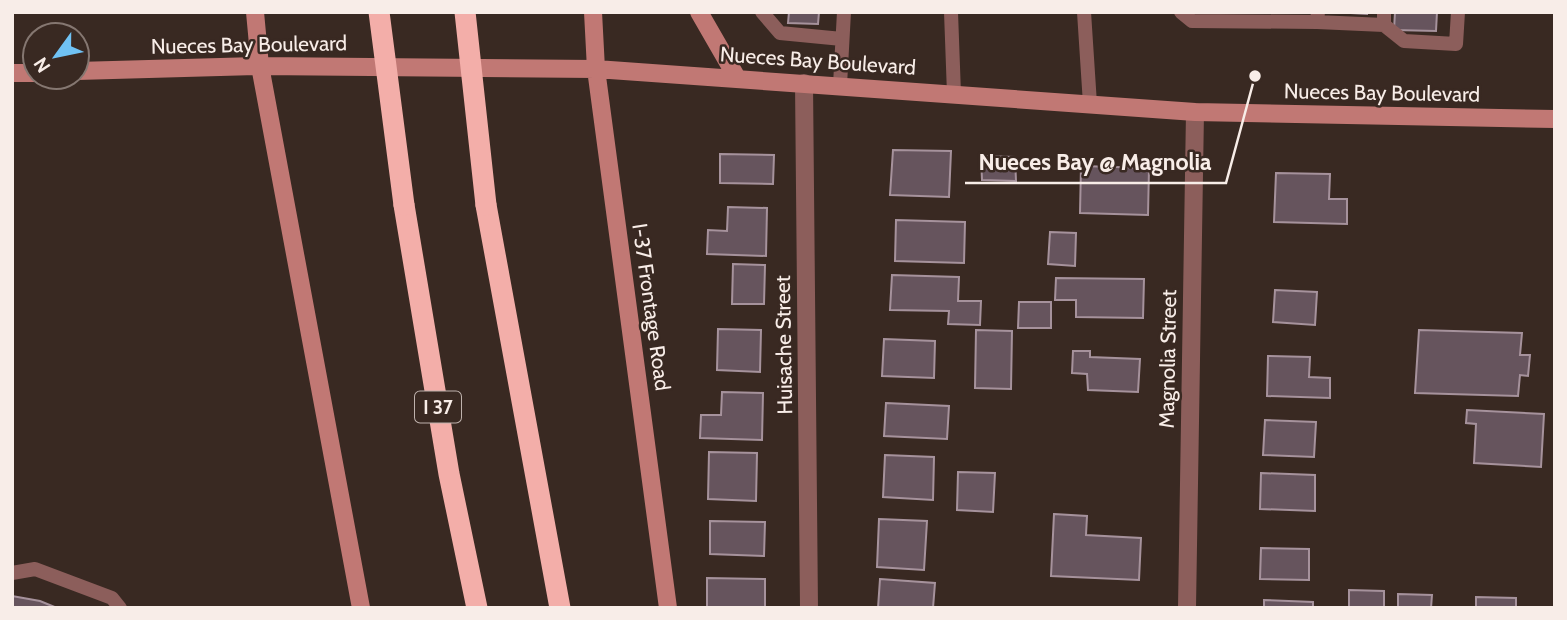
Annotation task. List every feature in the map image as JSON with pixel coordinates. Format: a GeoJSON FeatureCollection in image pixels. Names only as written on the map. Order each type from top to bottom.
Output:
{"type":"FeatureCollection","features":[{"type":"Feature","properties":{"kind":"highway","name":"I 37"},"geometry":{"type":"LineString","coordinates":[[379,12],[404,205],[449,474],[477,608]]}},
{"type":"Feature","properties":{"kind":"highway"},"geometry":{"type":"LineString","coordinates":[[465,12],[486,205],[560,608]]}},
{"type":"Feature","properties":{"kind":"street"},"geometry":{"type":"LineString","coordinates":[[255,12],[260,66],[361,608]]}},
{"type":"Feature","properties":{"kind":"street","name":"I-37 Frontage Road"},"geometry":{"type":"LineString","coordinates":[[593,12],[596,69],[668,608]]}},
{"type":"Feature","properties":{"kind":"street"},"geometry":{"type":"LineString","coordinates":[[703,13],[737,78]]}},
{"type":"Feature","properties":{"kind":"street","name":"Nueces Bay Boulevard"},"geometry":{"type":"LineString","coordinates":[[91,71],[260,66],[596,69],[1195,112],[1555,119]]}},
{"type":"Feature","properties":{"kind":"street","name":"Huisache Street"},"geometry":{"type":"LineString","coordinates":[[804,83],[809,608]]}},
{"type":"Feature","properties":{"kind":"street","name":"Magnolia Street"},"geometry":{"type":"LineString","coordinates":[[1186,608],[1195,112]]}},
{"type":"Feature","properties":{"kind":"lane"},"geometry":{"type":"LineString","coordinates":[[762,12],[780,33],[842,39]]}},
{"type":"Feature","properties":{"kind":"lane"},"geometry":{"type":"LineString","coordinates":[[839,85],[844,12]]}},
{"type":"Feature","properties":{"kind":"lane"},"geometry":{"type":"LineString","coordinates":[[951,12],[954,94]]}},
{"type":"Feature","properties":{"kind":"lane"},"geometry":{"type":"LineString","coordinates":[[1084,12],[1090,104]]}},
{"type":"Feature","properties":{"kind":"lane"},"geometry":{"type":"LineString","coordinates":[[1181,12],[1192,21],[1317,17],[1384,19],[1404,41],[1456,44],[1458,12]]}},
{"type":"Feature","properties":{"kind":"lane"},"geometry":{"type":"LineString","coordinates":[[12,573],[35,569],[112,598],[120,608]]}},
{"type":"Feature","properties":{"kind":"building"},"geometry":{"type":"Polygon","coordinates":[[[789,12],[819,12],[818,24],[788,23],[789,12]]]}},
{"type":"Feature","properties":{"kind":"building"},"geometry":{"type":"Polygon","coordinates":[[[1333,12],[1367,12],[1367,14],[1333,12]]]}},
{"type":"Feature","properties":{"kind":"building"},"geometry":{"type":"Polygon","coordinates":[[[1395,12],[1437,12],[1436,31],[1394,30],[1395,12]]]}},
{"type":"Feature","properties":{"kind":"building"},"geometry":{"type":"Polygon","coordinates":[[[893,150],[951,151],[949,197],[890,195],[893,150]]]}},
{"type":"Feature","properties":{"kind":"building"},"geometry":{"type":"Polygon","coordinates":[[[720,154],[774,155],[773,184],[720,183],[720,154]]]}},
{"type":"Feature","properties":{"kind":"building"},"geometry":{"type":"Polygon","coordinates":[[[981,156],[1015,157],[1016,181],[982,180],[981,156]]]}},
{"type":"Feature","properties":{"kind":"building"},"geometry":{"type":"Polygon","coordinates":[[[1081,166],[1149,168],[1148,215],[1080,213],[1081,166]]]}},
{"type":"Feature","properties":{"kind":"building"},"geometry":{"type":"Polygon","coordinates":[[[1276,173],[1330,174],[1329,199],[1347,199],[1347,224],[1274,222],[1276,173]]]}},
{"type":"Feature","properties":{"kind":"building"},"geometry":{"type":"Polygon","coordinates":[[[728,207],[767,208],[766,256],[707,254],[708,230],[727,231],[728,207]]]}},
{"type":"Feature","properties":{"kind":"building"},"geometry":{"type":"Polygon","coordinates":[[[896,220],[965,222],[964,263],[895,261],[896,220]]]}},
{"type":"Feature","properties":{"kind":"building"},"geometry":{"type":"Polygon","coordinates":[[[1050,232],[1076,233],[1075,266],[1048,264],[1050,232]]]}},
{"type":"Feature","properties":{"kind":"building"},"geometry":{"type":"Polygon","coordinates":[[[733,264],[765,265],[764,304],[732,304],[733,264]]]}},
{"type":"Feature","properties":{"kind":"building"},"geometry":{"type":"Polygon","coordinates":[[[892,275],[959,277],[958,301],[981,301],[980,325],[948,324],[949,311],[890,310],[892,275]]]}},
{"type":"Feature","properties":{"kind":"building"},"geometry":{"type":"Polygon","coordinates":[[[1056,278],[1144,279],[1143,318],[1076,317],[1076,300],[1055,300],[1056,278]]]}},
{"type":"Feature","properties":{"kind":"building"},"geometry":{"type":"Polygon","coordinates":[[[1275,290],[1317,292],[1315,325],[1273,322],[1275,290]]]}},
{"type":"Feature","properties":{"kind":"building"},"geometry":{"type":"Polygon","coordinates":[[[1019,302],[1051,302],[1051,328],[1018,328],[1019,302]]]}},
{"type":"Feature","properties":{"kind":"building"},"geometry":{"type":"Polygon","coordinates":[[[718,329],[761,330],[760,372],[717,370],[718,329]]]}},
{"type":"Feature","properties":{"kind":"building"},"geometry":{"type":"Polygon","coordinates":[[[976,330],[1012,331],[1011,389],[975,388],[976,330]]]}},
{"type":"Feature","properties":{"kind":"building"},"geometry":{"type":"Polygon","coordinates":[[[1419,330],[1522,333],[1520,355],[1530,355],[1528,376],[1520,375],[1518,396],[1415,393],[1419,330]]]}},
{"type":"Feature","properties":{"kind":"building"},"geometry":{"type":"Polygon","coordinates":[[[884,339],[935,341],[934,378],[882,376],[884,339]]]}},
{"type":"Feature","properties":{"kind":"building"},"geometry":{"type":"Polygon","coordinates":[[[1073,351],[1090,351],[1090,357],[1140,359],[1138,392],[1088,390],[1087,374],[1072,373],[1073,351]]]}},
{"type":"Feature","properties":{"kind":"building"},"geometry":{"type":"Polygon","coordinates":[[[1268,356],[1310,357],[1309,377],[1330,378],[1330,398],[1267,396],[1268,356]]]}},
{"type":"Feature","properties":{"kind":"building"},"geometry":{"type":"Polygon","coordinates":[[[722,392],[763,393],[762,440],[700,438],[701,415],[721,415],[722,392]]]}},
{"type":"Feature","properties":{"kind":"building"},"geometry":{"type":"Polygon","coordinates":[[[886,403],[949,406],[947,439],[884,436],[886,403]]]}},
{"type":"Feature","properties":{"kind":"building"},"geometry":{"type":"Polygon","coordinates":[[[1467,410],[1544,414],[1541,467],[1474,463],[1476,424],[1466,423],[1467,410]]]}},
{"type":"Feature","properties":{"kind":"building"},"geometry":{"type":"Polygon","coordinates":[[[1265,420],[1316,422],[1314,457],[1263,455],[1265,420]]]}},
{"type":"Feature","properties":{"kind":"building"},"geometry":{"type":"Polygon","coordinates":[[[709,452],[757,453],[756,501],[708,499],[709,452]]]}},
{"type":"Feature","properties":{"kind":"building"},"geometry":{"type":"Polygon","coordinates":[[[885,455],[934,457],[933,500],[883,497],[885,455]]]}},
{"type":"Feature","properties":{"kind":"building"},"geometry":{"type":"Polygon","coordinates":[[[958,472],[995,473],[993,512],[957,510],[958,472]]]}},
{"type":"Feature","properties":{"kind":"building"},"geometry":{"type":"Polygon","coordinates":[[[1261,473],[1315,475],[1315,511],[1260,509],[1261,473]]]}},
{"type":"Feature","properties":{"kind":"building"},"geometry":{"type":"Polygon","coordinates":[[[1054,514],[1087,516],[1086,535],[1141,538],[1139,580],[1051,576],[1054,514]]]}},
{"type":"Feature","properties":{"kind":"building"},"geometry":{"type":"Polygon","coordinates":[[[879,519],[927,521],[924,570],[877,567],[879,519]]]}},
{"type":"Feature","properties":{"kind":"building"},"geometry":{"type":"Polygon","coordinates":[[[710,521],[765,522],[764,556],[710,554],[710,521]]]}},
{"type":"Feature","properties":{"kind":"building"},"geometry":{"type":"Polygon","coordinates":[[[1261,548],[1309,549],[1309,580],[1260,579],[1261,548]]]}},
{"type":"Feature","properties":{"kind":"building"},"geometry":{"type":"Polygon","coordinates":[[[707,578],[765,579],[765,608],[707,608],[707,578]]]}},
{"type":"Feature","properties":{"kind":"building"},"geometry":{"type":"Polygon","coordinates":[[[880,579],[935,583],[933,608],[878,608],[880,579]]]}},
{"type":"Feature","properties":{"kind":"building"},"geometry":{"type":"Polygon","coordinates":[[[1349,590],[1384,591],[1384,608],[1349,608],[1349,590]]]}},
{"type":"Feature","properties":{"kind":"building"},"geometry":{"type":"Polygon","coordinates":[[[1398,594],[1432,595],[1431,608],[1398,608],[1398,594]]]}},
{"type":"Feature","properties":{"kind":"building"},"geometry":{"type":"Polygon","coordinates":[[[12,596],[40,601],[57,608],[12,608],[12,596]]]}},
{"type":"Feature","properties":{"kind":"building"},"geometry":{"type":"Polygon","coordinates":[[[1476,597],[1516,598],[1516,608],[1476,608],[1476,597]]]}},
{"type":"Feature","properties":{"kind":"building"},"geometry":{"type":"Polygon","coordinates":[[[1264,600],[1313,602],[1313,608],[1264,608],[1264,600]]]}},
{"type":"Feature","properties":{"kind":"place","name":"Nueces Bay @ Magnolia"},"geometry":{"type":"Point","coordinates":[1255,76]}}]}
